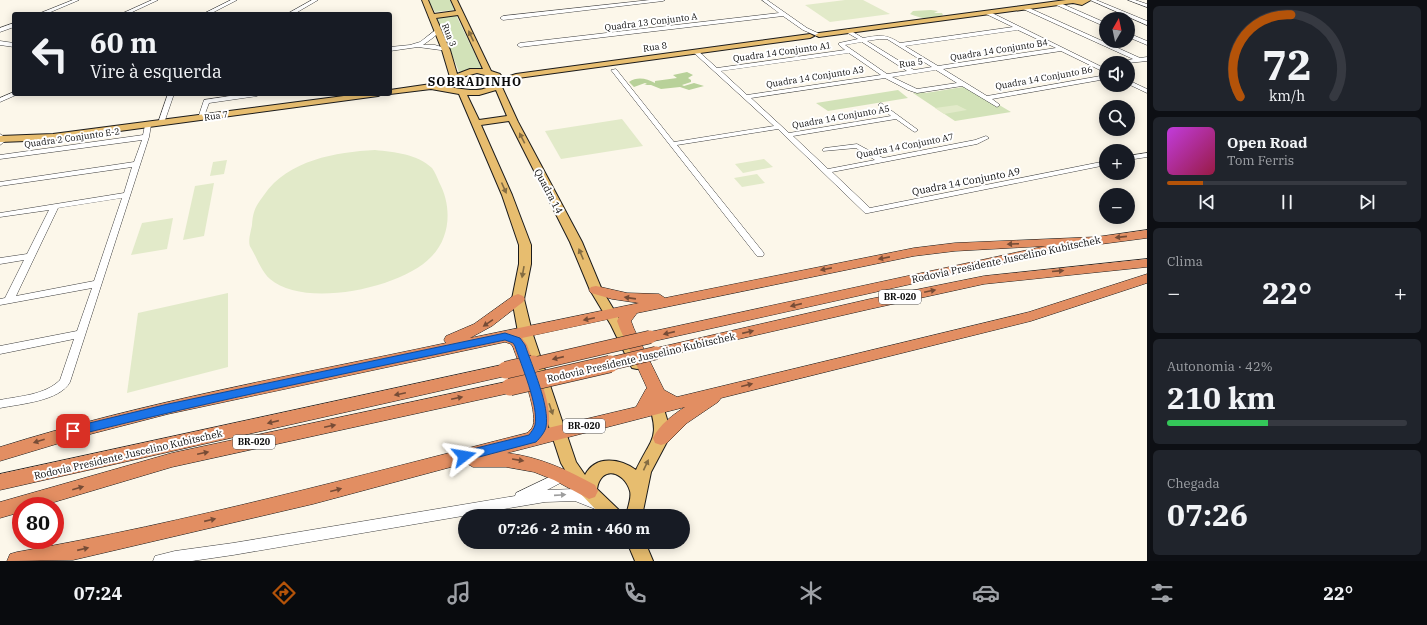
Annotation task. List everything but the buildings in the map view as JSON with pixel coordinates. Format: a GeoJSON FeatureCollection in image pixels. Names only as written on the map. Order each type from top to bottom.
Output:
{"type":"FeatureCollection","features":[{"type":"Feature","properties":{"kind":"highway","name":"Rodovia Presidente Juscelino Kubitschek"},"geometry":{"type":"LineString","coordinates":[[0,482],[999,259],[1094,240],[1147,234]]}},
{"type":"Feature","properties":{"kind":"highway","name":"BR-020"},"geometry":{"type":"LineString","coordinates":[[0,454],[46,439],[108,422],[366,365],[751,284],[914,252],[955,247],[1094,240]]}},
{"type":"Feature","properties":{"kind":"highway","name":"Rodovia Presidente Juscelino Kubitschek"},"geometry":{"type":"LineString","coordinates":[[0,510],[172,460],[510,387],[862,305],[984,280],[1147,263]]}},
{"type":"Feature","properties":{"kind":"highway","name":"BR-020"},"geometry":{"type":"LineString","coordinates":[[17,561],[73,551],[312,496],[641,412],[655,401],[677,403],[1031,316],[1147,278]]}},
{"type":"Feature","properties":{"kind":"highway"},"geometry":{"type":"LineString","coordinates":[[596,290],[632,299],[661,299],[714,288],[751,284]]}},
{"type":"Feature","properties":{"kind":"highway"},"geometry":{"type":"LineString","coordinates":[[366,365],[465,336],[489,323],[518,299]]}},
{"type":"Feature","properties":{"kind":"highway"},"geometry":{"type":"LineString","coordinates":[[632,310],[625,318],[624,324],[647,372],[661,396],[677,403]]}},
{"type":"Feature","properties":{"kind":"highway"},"geometry":{"type":"LineString","coordinates":[[505,336],[516,340],[520,345],[542,416],[538,433],[532,439]]}},
{"type":"Feature","properties":{"kind":"highway"},"geometry":{"type":"LineString","coordinates":[[661,438],[681,418],[697,407],[728,390]]}},
{"type":"Feature","properties":{"kind":"highway"},"geometry":{"type":"LineString","coordinates":[[437,463],[481,459],[514,459],[567,472],[589,491]]}},
{"type":"Feature","properties":{"kind":"main road","name":"Rua 3"},"geometry":{"type":"LineString","coordinates":[[425,0],[446,50],[453,79],[450,83],[459,91],[474,121],[507,195],[525,245],[525,264],[518,299]]}},
{"type":"Feature","properties":{"kind":"main road","name":"Rua 3"},"geometry":{"type":"LineString","coordinates":[[454,0],[491,73],[498,76],[500,87]]}},
{"type":"Feature","properties":{"kind":"main road","name":"Rua 8"},"geometry":{"type":"LineString","coordinates":[[416,89],[429,87],[469,72],[516,76],[600,64],[614,68],[695,51],[1079,0]]}},
{"type":"Feature","properties":{"kind":"main road"},"geometry":{"type":"LineString","coordinates":[[432,15],[460,12]]}},
{"type":"Feature","properties":{"kind":"main road","name":"Rua 8"},"geometry":{"type":"LineString","coordinates":[[416,89],[478,93],[500,87],[516,76]]}},
{"type":"Feature","properties":{"kind":"main road","name":"Quadra 14"},"geometry":{"type":"LineString","coordinates":[[500,87],[511,116],[569,229],[596,290],[612,314],[655,401],[662,426],[661,438]]}},
{"type":"Feature","properties":{"kind":"main road"},"geometry":{"type":"LineString","coordinates":[[392,92],[416,89]]}},
{"type":"Feature","properties":{"kind":"main road","name":"Rua 7"},"geometry":{"type":"LineString","coordinates":[[1,141],[53,137],[363,96]]}},
{"type":"Feature","properties":{"kind":"main road"},"geometry":{"type":"LineString","coordinates":[[474,121],[511,116]]}},
{"type":"Feature","properties":{"kind":"main road"},"geometry":{"type":"LineString","coordinates":[[518,299],[525,332],[559,432],[567,472]]}},
{"type":"Feature","properties":{"kind":"main road"},"geometry":{"type":"LineString","coordinates":[[635,509],[643,471],[661,438]]}},
{"type":"Feature","properties":{"kind":"main road"},"geometry":{"type":"LineString","coordinates":[[607,509],[589,491],[594,474],[601,468],[610,467],[628,473],[633,479],[638,491]]}},
{"type":"Feature","properties":{"kind":"main road"},"geometry":{"type":"LineString","coordinates":[[639,549],[644,561]]}},
{"type":"Feature","properties":{"kind":"street"},"geometry":{"type":"LineString","coordinates":[[46,12],[77,0]]}},
{"type":"Feature","properties":{"kind":"street"},"geometry":{"type":"LineString","coordinates":[[129,12],[156,0]]}},
{"type":"Feature","properties":{"kind":"street"},"geometry":{"type":"LineString","coordinates":[[210,12],[235,0]]}},
{"type":"Feature","properties":{"kind":"street"},"geometry":{"type":"LineString","coordinates":[[294,12],[316,0]]}},
{"type":"Feature","properties":{"kind":"street"},"geometry":{"type":"LineString","coordinates":[[503,18],[663,0]]}},
{"type":"Feature","properties":{"kind":"street"},"geometry":{"type":"LineString","coordinates":[[764,0],[816,36]]}},
{"type":"Feature","properties":{"kind":"street"},"geometry":{"type":"LineString","coordinates":[[1092,0],[1147,23]]}},
{"type":"Feature","properties":{"kind":"street"},"geometry":{"type":"LineString","coordinates":[[1130,0],[1147,6]]}},
{"type":"Feature","properties":{"kind":"street"},"geometry":{"type":"LineString","coordinates":[[1056,3],[1099,22]]}},
{"type":"Feature","properties":{"kind":"street"},"geometry":{"type":"LineString","coordinates":[[1025,8],[1139,60]]}},
{"type":"Feature","properties":{"kind":"street"},"geometry":{"type":"LineString","coordinates":[[988,13],[1099,68]]}},
{"type":"Feature","properties":{"kind":"street","name":"Quadra 13 Conjunto A"},"geometry":{"type":"LineString","coordinates":[[520,46],[785,14]]}},
{"type":"Feature","properties":{"kind":"street"},"geometry":{"type":"LineString","coordinates":[[0,30],[12,26]]}},
{"type":"Feature","properties":{"kind":"street"},"geometry":{"type":"LineString","coordinates":[[900,45],[1018,28]]}},
{"type":"Feature","properties":{"kind":"street"},"geometry":{"type":"LineString","coordinates":[[408,47],[429,41],[437,31]]}},
{"type":"Feature","properties":{"kind":"street"},"geometry":{"type":"LineString","coordinates":[[848,31],[913,72]]}},
{"type":"Feature","properties":{"kind":"street"},"geometry":{"type":"LineString","coordinates":[[963,84],[914,90],[887,76],[841,45],[842,43],[886,37],[938,68],[997,105]]}},
{"type":"Feature","properties":{"kind":"street"},"geometry":{"type":"LineString","coordinates":[[1135,38],[1147,43]]}},
{"type":"Feature","properties":{"kind":"street"},"geometry":{"type":"LineString","coordinates":[[0,42],[12,45]]}},
{"type":"Feature","properties":{"kind":"street"},"geometry":{"type":"LineString","coordinates":[[392,49],[429,47],[446,50]]}},
{"type":"Feature","properties":{"kind":"street","name":"Quadra 14 Conjunto B4"},"geometry":{"type":"LineString","coordinates":[[938,68],[1062,49]]}},
{"type":"Feature","properties":{"kind":"street"},"geometry":{"type":"LineString","coordinates":[[695,51],[827,171]]}},
{"type":"Feature","properties":{"kind":"street","name":"Quadra 14 Conjunto A1"},"geometry":{"type":"LineString","coordinates":[[717,70],[850,51]]}},
{"type":"Feature","properties":{"kind":"street"},"geometry":{"type":"LineString","coordinates":[[1135,61],[1147,59]]}},
{"type":"Feature","properties":{"kind":"street"},"geometry":{"type":"LineString","coordinates":[[614,68],[672,144],[760,254]]}},
{"type":"Feature","properties":{"kind":"street","name":"Rua 5"},"geometry":{"type":"LineString","coordinates":[[887,76],[938,68]]}},
{"type":"Feature","properties":{"kind":"street","name":"Quadra 14 Conjunto A3"},"geometry":{"type":"LineString","coordinates":[[747,97],[887,76]]}},
{"type":"Feature","properties":{"kind":"street","name":"Quadra 14 Conjunto B6"},"geometry":{"type":"LineString","coordinates":[[986,98],[1099,78]]}},
{"type":"Feature","properties":{"kind":"street"},"geometry":{"type":"LineString","coordinates":[[1135,85],[1147,90]]}},
{"type":"Feature","properties":{"kind":"street"},"geometry":{"type":"LineString","coordinates":[[0,100],[12,95]]}},
{"type":"Feature","properties":{"kind":"street"},"geometry":{"type":"LineString","coordinates":[[161,123],[169,96]]}},
{"type":"Feature","properties":{"kind":"street"},"geometry":{"type":"LineString","coordinates":[[201,118],[206,102],[244,96]]}},
{"type":"Feature","properties":{"kind":"street","name":"Quadra 14 Conjunto A5"},"geometry":{"type":"LineString","coordinates":[[881,105],[915,130]]}},
{"type":"Feature","properties":{"kind":"street","name":"Quadra 14 Conjunto A5"},"geometry":{"type":"LineString","coordinates":[[788,135],[896,117]]}},
{"type":"Feature","properties":{"kind":"street"},"geometry":{"type":"LineString","coordinates":[[0,404],[50,393],[60,388],[65,382],[96,284],[146,137],[148,125]]}},
{"type":"Feature","properties":{"kind":"street"},"geometry":{"type":"LineString","coordinates":[[672,144],[779,127]]}},
{"type":"Feature","properties":{"kind":"street","name":"Quadra 2 Conjunto E-2"},"geometry":{"type":"LineString","coordinates":[[0,156],[146,137]]}},
{"type":"Feature","properties":{"kind":"street","name":"Quadra 14 Conjunto A7"},"geometry":{"type":"LineString","coordinates":[[827,171],[977,142],[986,138]]}},
{"type":"Feature","properties":{"kind":"street"},"geometry":{"type":"LineString","coordinates":[[824,150],[857,146],[881,160]]}},
{"type":"Feature","properties":{"kind":"street"},"geometry":{"type":"LineString","coordinates":[[1135,157],[1147,155]]}},
{"type":"Feature","properties":{"kind":"street"},"geometry":{"type":"LineString","coordinates":[[0,184],[137,164]]}},
{"type":"Feature","properties":{"kind":"street","name":"Quadra 14 Conjunto A9"},"geometry":{"type":"LineString","coordinates":[[827,171],[868,211],[1099,164]]}},
{"type":"Feature","properties":{"kind":"street"},"geometry":{"type":"LineString","coordinates":[[0,215],[126,195]]}},
{"type":"Feature","properties":{"kind":"street"},"geometry":{"type":"LineString","coordinates":[[5,301],[55,206]]}},
{"type":"Feature","properties":{"kind":"street"},"geometry":{"type":"LineString","coordinates":[[0,261],[30,256]]}},
{"type":"Feature","properties":{"kind":"street"},"geometry":{"type":"LineString","coordinates":[[5,301],[96,284]]}},
{"type":"Feature","properties":{"kind":"street"},"geometry":{"type":"LineString","coordinates":[[0,350],[80,334]]}},
{"type":"Feature","properties":{"kind":"street"},"geometry":{"type":"LineString","coordinates":[[508,502],[544,486],[567,472]]}},
{"type":"Feature","properties":{"kind":"street"},"geometry":{"type":"LineString","coordinates":[[160,561],[175,557],[233,549],[545,496],[575,494],[604,509]]}},
{"type":"Feature","properties":{"kind":"green space"},"geometry":{"type":"Polygon","coordinates":[[[428,0],[450,0],[454,10],[435,12],[428,0]]]}},
{"type":"Feature","properties":{"kind":"green space"},"geometry":{"type":"Polygon","coordinates":[[[845,0],[863,0],[890,14],[830,22],[805,5],[845,0]]]}},
{"type":"Feature","properties":{"kind":"green space"},"geometry":{"type":"Polygon","coordinates":[[[913,11],[938,11],[934,13],[942,13],[943,15],[931,19],[910,14],[913,11]]]}},
{"type":"Feature","properties":{"kind":"green space"},"geometry":{"type":"Polygon","coordinates":[[[456,15],[482,69],[470,69],[459,72],[437,17],[456,15]]]}},
{"type":"Feature","properties":{"kind":"green space"},"geometry":{"type":"Polygon","coordinates":[[[687,72],[693,75],[688,78],[691,82],[682,85],[684,86],[694,83],[704,86],[689,90],[680,87],[661,89],[651,85],[644,85],[647,84],[645,83],[634,87],[629,82],[636,79],[642,79],[655,83],[655,81],[677,78],[673,75],[687,72]]]}},
{"type":"Feature","properties":{"kind":"green space"},"geometry":{"type":"Polygon","coordinates":[[[969,87],[1011,112],[955,121],[913,93],[926,93],[969,87]]]}},
{"type":"Feature","properties":{"kind":"green space"},"geometry":{"type":"Polygon","coordinates":[[[898,90],[908,98],[828,111],[816,103],[898,90]]]}},
{"type":"Feature","properties":{"kind":"green space"},"geometry":{"type":"Polygon","coordinates":[[[957,105],[967,110],[944,114],[935,108],[957,105]]]}},
{"type":"Feature","properties":{"kind":"green space"},"geometry":{"type":"Polygon","coordinates":[[[622,119],[643,146],[561,159],[545,131],[622,119]]]}},
{"type":"Feature","properties":{"kind":"green space"},"geometry":{"type":"Polygon","coordinates":[[[375,150],[405,154],[426,163],[432,168],[443,191],[447,211],[446,231],[438,249],[431,257],[417,268],[398,278],[352,291],[305,293],[285,288],[270,279],[262,268],[249,243],[254,212],[264,195],[274,183],[286,173],[299,166],[329,156],[375,150]]]}},
{"type":"Feature","properties":{"kind":"green space"},"geometry":{"type":"Polygon","coordinates":[[[764,159],[773,167],[743,173],[735,164],[764,159]]]}},
{"type":"Feature","properties":{"kind":"green space"},"geometry":{"type":"Polygon","coordinates":[[[227,160],[224,174],[210,176],[213,162],[227,160]]]}},
{"type":"Feature","properties":{"kind":"green space"},"geometry":{"type":"Polygon","coordinates":[[[757,174],[765,183],[742,187],[734,178],[757,174]]]}},
{"type":"Feature","properties":{"kind":"green space"},"geometry":{"type":"Polygon","coordinates":[[[214,183],[204,236],[183,240],[195,186],[214,183]]]}},
{"type":"Feature","properties":{"kind":"green space"},"geometry":{"type":"Polygon","coordinates":[[[173,218],[167,249],[131,255],[142,223],[173,218]]]}},
{"type":"Feature","properties":{"kind":"green space"},"geometry":{"type":"Polygon","coordinates":[[[228,293],[228,367],[127,393],[138,313],[228,293]]]}},
{"type":"Feature","properties":{"kind":"district","name":"SOBRADINHO"},"geometry":{"type":"Point","coordinates":[475,82]}},
{"type":"Feature","properties":{"kind":"route"},"geometry":{"type":"LineString","coordinates":[[73,431],[168,408],[366,365],[505,336],[512,338],[520,345],[542,416],[538,433],[532,439],[464,456]]}}]}
